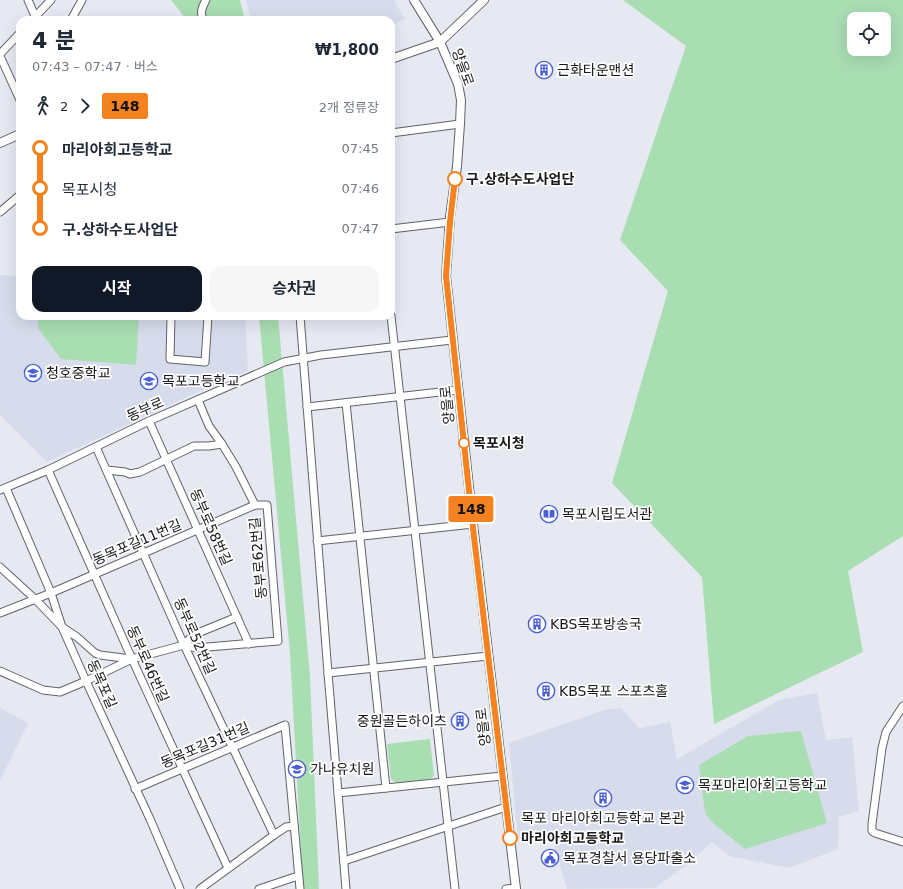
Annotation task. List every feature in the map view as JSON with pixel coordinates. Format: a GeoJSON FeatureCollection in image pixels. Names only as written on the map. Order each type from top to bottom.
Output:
{"type":"FeatureCollection","features":[{"type":"Feature","properties":{"kind":"street"},"geometry":{"type":"LineString","coordinates":[[28,0],[33,16]]}},
{"type":"Feature","properties":{"kind":"street"},"geometry":{"type":"LineString","coordinates":[[36,16],[51,0]]}},
{"type":"Feature","properties":{"kind":"street"},"geometry":{"type":"LineString","coordinates":[[73,16],[82,0]]}},
{"type":"Feature","properties":{"kind":"street"},"geometry":{"type":"LineString","coordinates":[[202,16],[202,10],[206,0]]}},
{"type":"Feature","properties":{"kind":"street","name":"양을로"},"geometry":{"type":"LineString","coordinates":[[414,0],[440,42],[458,84],[461,100],[457,166],[450,222],[446,276],[488,656],[516,888]]}},
{"type":"Feature","properties":{"kind":"street"},"geometry":{"type":"LineString","coordinates":[[395,58],[440,42],[484,0]]}},
{"type":"Feature","properties":{"kind":"street"},"geometry":{"type":"LineString","coordinates":[[16,37],[0,55],[16,91]]}},
{"type":"Feature","properties":{"kind":"street"},"geometry":{"type":"LineString","coordinates":[[395,132],[460,124]]}},
{"type":"Feature","properties":{"kind":"street"},"geometry":{"type":"LineString","coordinates":[[0,143],[16,136]]}},
{"type":"Feature","properties":{"kind":"street"},"geometry":{"type":"LineString","coordinates":[[0,212],[16,198]]}},
{"type":"Feature","properties":{"kind":"street"},"geometry":{"type":"LineString","coordinates":[[395,229],[450,222]]}},
{"type":"Feature","properties":{"kind":"street"},"geometry":{"type":"LineString","coordinates":[[171,320],[170,359],[205,362],[208,320]]}},
{"type":"Feature","properties":{"kind":"street"},"geometry":{"type":"LineString","coordinates":[[300,320],[346,889]]}},
{"type":"Feature","properties":{"kind":"street"},"geometry":{"type":"LineString","coordinates":[[391,320],[455,889]]}},
{"type":"Feature","properties":{"kind":"street","name":"동부로"},"geometry":{"type":"LineString","coordinates":[[3,489],[48,470],[149,421],[276,365],[303,358],[452,340]]}},
{"type":"Feature","properties":{"kind":"street"},"geometry":{"type":"LineString","coordinates":[[307,407],[458,390]]}},
{"type":"Feature","properties":{"kind":"street","name":"동부로62번길"},"geometry":{"type":"LineString","coordinates":[[198,400],[209,426],[236,467],[255,505],[267,505],[278,641],[249,644]]}},
{"type":"Feature","properties":{"kind":"street"},"geometry":{"type":"LineString","coordinates":[[346,402],[386,788]]}},
{"type":"Feature","properties":{"kind":"street","name":"동부로58번길"},"geometry":{"type":"LineString","coordinates":[[149,421],[249,644]]}},
{"type":"Feature","properties":{"kind":"street"},"geometry":{"type":"LineString","coordinates":[[107,470],[130,474],[140,472],[194,446],[222,444]]}},
{"type":"Feature","properties":{"kind":"street","name":"동부로52번길"},"geometry":{"type":"LineString","coordinates":[[96,447],[184,645],[274,835]]}},
{"type":"Feature","properties":{"kind":"street","name":"동부로46번길"},"geometry":{"type":"LineString","coordinates":[[48,470],[182,770],[228,868]]}},
{"type":"Feature","properties":{"kind":"street","name":"동목포길"},"geometry":{"type":"LineString","coordinates":[[3,489],[52,593],[62,627],[150,819],[180,889]]}},
{"type":"Feature","properties":{"kind":"street","name":"동목포길11번길"},"geometry":{"type":"LineString","coordinates":[[0,613],[52,593],[255,505]]}},
{"type":"Feature","properties":{"kind":"street"},"geometry":{"type":"LineString","coordinates":[[317,540],[473,524]]}},
{"type":"Feature","properties":{"kind":"street"},"geometry":{"type":"LineString","coordinates":[[0,567],[35,599],[62,627],[77,637],[95,653],[132,659]]}},
{"type":"Feature","properties":{"kind":"street"},"geometry":{"type":"LineString","coordinates":[[184,645],[193,635],[237,617]]}},
{"type":"Feature","properties":{"kind":"street"},"geometry":{"type":"LineString","coordinates":[[0,671],[43,690],[54,692],[64,690],[86,681],[132,659],[184,645],[196,648],[249,644]]}},
{"type":"Feature","properties":{"kind":"street"},"geometry":{"type":"LineString","coordinates":[[328,673],[488,656]]}},
{"type":"Feature","properties":{"kind":"street"},"geometry":{"type":"LineString","coordinates":[[903,706],[886,732],[882,748],[872,831],[903,842]]}},
{"type":"Feature","properties":{"kind":"street","name":"동목포길31번길"},"geometry":{"type":"LineString","coordinates":[[135,788],[182,770],[285,726],[294,826]]}},
{"type":"Feature","properties":{"kind":"street"},"geometry":{"type":"LineString","coordinates":[[338,793],[502,776]]}},
{"type":"Feature","properties":{"kind":"street"},"geometry":{"type":"LineString","coordinates":[[344,861],[506,807]]}},
{"type":"Feature","properties":{"kind":"street"},"geometry":{"type":"LineString","coordinates":[[200,889],[274,835],[286,827],[294,826],[300,889]]}},
{"type":"Feature","properties":{"kind":"street"},"geometry":{"type":"LineString","coordinates":[[259,889],[298,876]]}},
{"type":"Feature","properties":{"kind":"street"},"geometry":{"type":"LineString","coordinates":[[506,889],[516,888]]}},
{"type":"Feature","properties":{"kind":"shaded area"},"geometry":{"type":"Polygon","coordinates":[[[246,0],[394,0],[405,19],[395,24],[395,16],[250,16],[246,0]]]}},
{"type":"Feature","properties":{"kind":"shaded area","name":"목포고등학교"},"geometry":{"type":"Polygon","coordinates":[[[0,275],[16,276],[16,320],[245,320],[248,371],[198,392],[47,462],[0,415],[0,275]]]}},
{"type":"Feature","properties":{"kind":"shaded area","name":"목포마리아회고등학교"},"geometry":{"type":"Polygon","coordinates":[[[817,693],[826,740],[852,737],[859,811],[839,817],[838,849],[789,868],[729,856],[712,842],[687,865],[655,888],[567,889],[550,831],[518,839],[509,743],[604,710],[621,708],[639,728],[670,722],[677,759],[779,700],[817,693]]]}},
{"type":"Feature","properties":{"kind":"shaded area"},"geometry":{"type":"Polygon","coordinates":[[[0,708],[28,723],[0,781],[0,708]]]}},
{"type":"Feature","properties":{"kind":"green space"},"geometry":{"type":"Polygon","coordinates":[[[171,0],[240,0],[244,16],[184,16],[171,0]]]}},
{"type":"Feature","properties":{"kind":"green space"},"geometry":{"type":"Polygon","coordinates":[[[623,0],[903,0],[903,536],[848,571],[863,652],[714,724],[702,577],[612,483],[668,291],[620,240],[686,46],[623,0]]]}},
{"type":"Feature","properties":{"kind":"green space"},"geometry":{"type":"Polygon","coordinates":[[[39,320],[139,320],[136,365],[61,359],[38,328],[39,320]]]}},
{"type":"Feature","properties":{"kind":"green space"},"geometry":{"type":"Polygon","coordinates":[[[259,320],[278,320],[310,677],[319,889],[303,889],[290,653],[259,320]]]}},
{"type":"Feature","properties":{"kind":"green space"},"geometry":{"type":"Polygon","coordinates":[[[801,731],[827,823],[745,849],[714,824],[705,813],[699,765],[748,736],[801,731]]]}},
{"type":"Feature","properties":{"kind":"green space"},"geometry":{"type":"Polygon","coordinates":[[[430,739],[434,776],[430,779],[396,783],[391,779],[387,744],[430,739]]]}},
{"type":"Feature","properties":{"kind":"bus line","name":"148"},"geometry":{"type":"LineString","coordinates":[[455,179],[446,262],[446,276],[474,537],[510,838]]}},
{"type":"Feature","properties":{"kind":"place","name":"근화타운맨션"},"geometry":{"type":"Point","coordinates":[544,70]}},
{"type":"Feature","properties":{"kind":"place","name":"구.상하수도사업단"},"geometry":{"type":"Point","coordinates":[455,179]}},
{"type":"Feature","properties":{"kind":"place","name":"청호중학교"},"geometry":{"type":"Point","coordinates":[33,373]}},
{"type":"Feature","properties":{"kind":"place","name":"목포고등학교"},"geometry":{"type":"Point","coordinates":[149,381]}},
{"type":"Feature","properties":{"kind":"place","name":"목포시청"},"geometry":{"type":"Point","coordinates":[464,443]}},
{"type":"Feature","properties":{"kind":"place","name":"목포시립도서관"},"geometry":{"type":"Point","coordinates":[549,514]}},
{"type":"Feature","properties":{"kind":"place","name":"KBS목포방송국"},"geometry":{"type":"Point","coordinates":[537,624]}},
{"type":"Feature","properties":{"kind":"place","name":"KBS목포 스포츠홀"},"geometry":{"type":"Point","coordinates":[546,691]}},
{"type":"Feature","properties":{"kind":"place","name":"중원골든하이츠"},"geometry":{"type":"Point","coordinates":[460,721]}},
{"type":"Feature","properties":{"kind":"place","name":"가나유치원"},"geometry":{"type":"Point","coordinates":[297,769]}},
{"type":"Feature","properties":{"kind":"place","name":"목포마리아회고등학교"},"geometry":{"type":"Point","coordinates":[685,785]}},
{"type":"Feature","properties":{"kind":"place","name":"목포 마리아회고등학교 본관"},"geometry":{"type":"Point","coordinates":[603,798]}},
{"type":"Feature","properties":{"kind":"place","name":"마리아회고등학교"},"geometry":{"type":"Point","coordinates":[510,838]}},
{"type":"Feature","properties":{"kind":"place","name":"목포경찰서 용당파출소"},"geometry":{"type":"Point","coordinates":[550,858]}}]}
